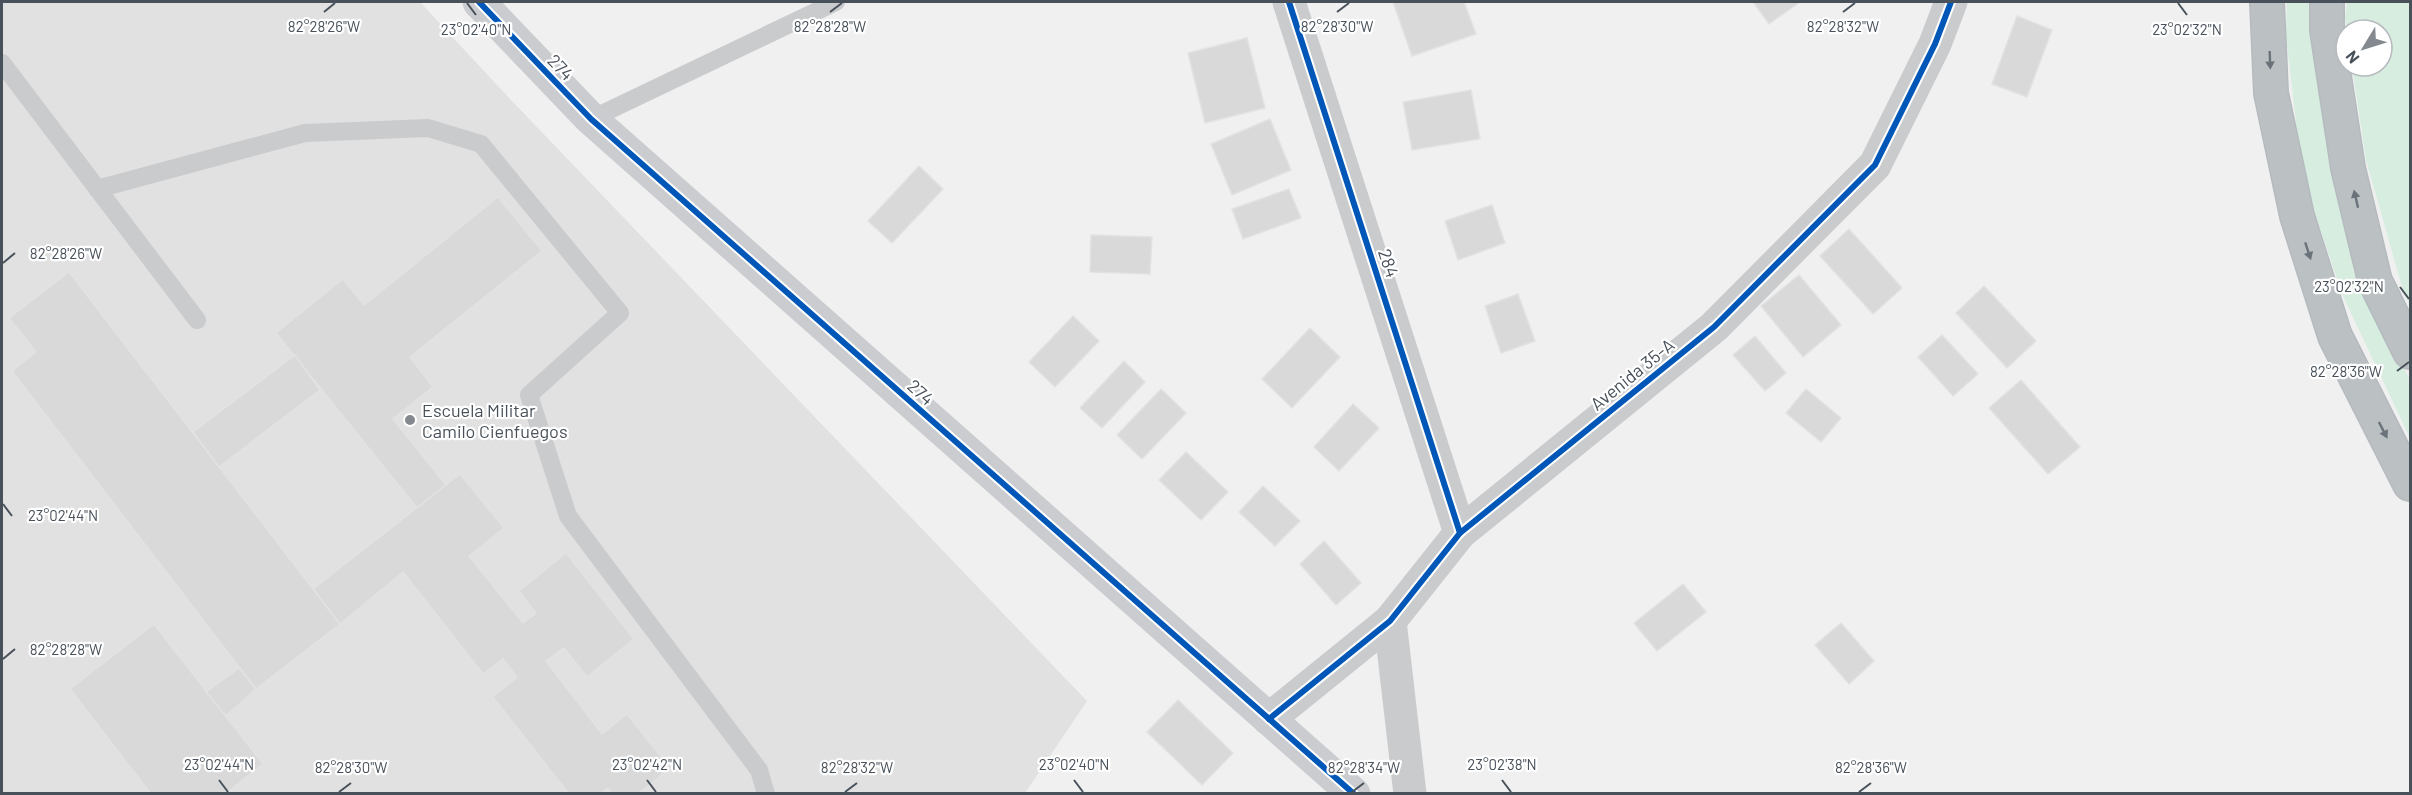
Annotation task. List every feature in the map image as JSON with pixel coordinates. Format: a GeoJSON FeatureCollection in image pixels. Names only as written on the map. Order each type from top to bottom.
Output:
{"type":"FeatureCollection","features":[{"type":"Feature","properties":{"kind":"highway"},"geometry":{"type":"LineString","coordinates":[[2267,2],[2271,93],[2296,216],[2335,336],[2410,484]]}},
{"type":"Feature","properties":{"kind":"highway"},"geometry":{"type":"LineString","coordinates":[[2327,2],[2327,30],[2351,179],[2375,281],[2410,352]]}},
{"type":"Feature","properties":{"kind":"street","name":"274"},"geometry":{"type":"LineString","coordinates":[[479,2],[591,119],[1354,794]]}},
{"type":"Feature","properties":{"kind":"street","name":"284"},"geometry":{"type":"LineString","coordinates":[[1289,2],[1460,533]]}},
{"type":"Feature","properties":{"kind":"street","name":"Avenida 35-A"},"geometry":{"type":"LineString","coordinates":[[1269,719],[1390,621],[1460,533],[1714,327],[1875,165],[1935,44],[1951,2]]}},
{"type":"Feature","properties":{"kind":"street"},"geometry":{"type":"LineString","coordinates":[[1390,621],[1410,794]]}},
{"type":"Feature","properties":{"kind":"lane"},"geometry":{"type":"LineString","coordinates":[[591,119],[836,2]]}},
{"type":"Feature","properties":{"kind":"lane"},"geometry":{"type":"LineString","coordinates":[[2,63],[196,320]]}},
{"type":"Feature","properties":{"kind":"lane"},"geometry":{"type":"LineString","coordinates":[[97,189],[305,133],[428,129],[481,144],[620,313],[529,395],[568,516],[759,770],[766,794]]}},
{"type":"Feature","properties":{"kind":"shaded area","name":"Escuela Militar Camilo Cienfuegos"},"geometry":{"type":"Polygon","coordinates":[[[2,2],[420,2],[511,100],[1087,701],[1025,793],[2,794],[2,2]]]}},
{"type":"Feature","properties":{"kind":"green space"},"geometry":{"type":"Polygon","coordinates":[[[2287,2],[2312,2],[2322,93],[2354,273],[2410,380],[2410,438],[2342,294],[2302,174],[2286,35],[2287,2]]]}},
{"type":"Feature","properties":{"kind":"green space"},"geometry":{"type":"Polygon","coordinates":[[[2347,2],[2410,2],[2410,305],[2404,294],[2366,160],[2354,78],[2394,78],[2394,18],[2345,18],[2347,2]]]}},
{"type":"Feature","properties":{"kind":"building"},"geometry":{"type":"Polygon","coordinates":[[[1393,2],[1464,2],[1476,34],[1412,56],[1393,2]]]}},
{"type":"Feature","properties":{"kind":"building"},"geometry":{"type":"Polygon","coordinates":[[[1753,2],[1800,2],[1769,24],[1753,2]]]}},
{"type":"Feature","properties":{"kind":"building"},"geometry":{"type":"Polygon","coordinates":[[[2017,16],[2052,30],[2027,97],[1992,84],[2017,16]]]}},
{"type":"Feature","properties":{"kind":"building"},"geometry":{"type":"Polygon","coordinates":[[[1247,38],[1265,108],[1205,123],[1188,53],[1247,38]]]}},
{"type":"Feature","properties":{"kind":"building"},"geometry":{"type":"Polygon","coordinates":[[[1471,90],[1480,139],[1412,150],[1403,102],[1471,90]]]}},
{"type":"Feature","properties":{"kind":"building"},"geometry":{"type":"Polygon","coordinates":[[[1270,119],[1291,170],[1232,195],[1211,144],[1270,119]]]}},
{"type":"Feature","properties":{"kind":"building"},"geometry":{"type":"Polygon","coordinates":[[[919,166],[943,189],[892,243],[868,221],[919,166]]]}},
{"type":"Feature","properties":{"kind":"building"},"geometry":{"type":"Polygon","coordinates":[[[1289,189],[1301,218],[1243,239],[1232,209],[1289,189]]]}},
{"type":"Feature","properties":{"kind":"building"},"geometry":{"type":"Polygon","coordinates":[[[498,197],[542,251],[410,357],[433,387],[393,419],[446,485],[417,508],[276,333],[343,279],[364,305],[498,197]]]}},
{"type":"Feature","properties":{"kind":"building"},"geometry":{"type":"Polygon","coordinates":[[[1492,205],[1505,243],[1458,260],[1445,221],[1492,205]]]}},
{"type":"Feature","properties":{"kind":"building"},"geometry":{"type":"Polygon","coordinates":[[[1849,229],[1902,288],[1873,314],[1820,256],[1849,229]]]}},
{"type":"Feature","properties":{"kind":"building"},"geometry":{"type":"Polygon","coordinates":[[[1091,235],[1152,237],[1150,274],[1090,272],[1091,235]]]}},
{"type":"Feature","properties":{"kind":"building"},"geometry":{"type":"Polygon","coordinates":[[[69,272],[340,624],[256,689],[12,371],[36,352],[9,318],[69,272]]]}},
{"type":"Feature","properties":{"kind":"building"},"geometry":{"type":"Polygon","coordinates":[[[1799,275],[1841,325],[1803,357],[1761,306],[1799,275]]]}},
{"type":"Feature","properties":{"kind":"building"},"geometry":{"type":"Polygon","coordinates":[[[1984,286],[2036,341],[2007,368],[1956,313],[1984,286]]]}},
{"type":"Feature","properties":{"kind":"building"},"geometry":{"type":"Polygon","coordinates":[[[1518,294],[1535,341],[1501,353],[1485,306],[1518,294]]]}},
{"type":"Feature","properties":{"kind":"building"},"geometry":{"type":"Polygon","coordinates":[[[1073,316],[1099,341],[1055,387],[1029,362],[1073,316]]]}},
{"type":"Feature","properties":{"kind":"building"},"geometry":{"type":"Polygon","coordinates":[[[1310,328],[1340,357],[1292,408],[1262,379],[1310,328]]]}},
{"type":"Feature","properties":{"kind":"building"},"geometry":{"type":"Polygon","coordinates":[[[1942,335],[1978,374],[1953,396],[1918,357],[1942,335]]]}},
{"type":"Feature","properties":{"kind":"building"},"geometry":{"type":"Polygon","coordinates":[[[1755,336],[1786,373],[1765,391],[1733,355],[1755,336]]]}},
{"type":"Feature","properties":{"kind":"building"},"geometry":{"type":"Polygon","coordinates":[[[295,355],[320,390],[219,467],[193,432],[295,355]]]}},
{"type":"Feature","properties":{"kind":"building"},"geometry":{"type":"Polygon","coordinates":[[[1124,361],[1145,382],[1102,428],[1080,408],[1124,361]]]}},
{"type":"Feature","properties":{"kind":"building"},"geometry":{"type":"Polygon","coordinates":[[[2021,380],[2080,447],[2048,474],[1989,408],[2021,380]]]}},
{"type":"Feature","properties":{"kind":"building"},"geometry":{"type":"Polygon","coordinates":[[[1161,389],[1186,413],[1142,459],[1117,435],[1161,389]]]}},
{"type":"Feature","properties":{"kind":"building"},"geometry":{"type":"Polygon","coordinates":[[[1806,389],[1841,418],[1821,442],[1786,413],[1806,389]]]}},
{"type":"Feature","properties":{"kind":"building"},"geometry":{"type":"Polygon","coordinates":[[[1353,404],[1379,428],[1339,471],[1314,447],[1353,404]]]}},
{"type":"Feature","properties":{"kind":"building"},"geometry":{"type":"Polygon","coordinates":[[[1186,452],[1228,492],[1201,520],[1159,480],[1186,452]]]}},
{"type":"Feature","properties":{"kind":"building"},"geometry":{"type":"Polygon","coordinates":[[[460,474],[504,528],[469,556],[523,623],[536,613],[519,591],[566,553],[634,639],[587,677],[564,648],[546,661],[602,734],[627,714],[670,768],[638,794],[612,794],[608,788],[600,794],[569,794],[493,697],[517,677],[503,659],[483,674],[403,572],[340,624],[313,589],[460,474]]]}},
{"type":"Feature","properties":{"kind":"building"},"geometry":{"type":"Polygon","coordinates":[[[1263,486],[1300,521],[1275,546],[1239,512],[1263,486]]]}},
{"type":"Feature","properties":{"kind":"building"},"geometry":{"type":"Polygon","coordinates":[[[1324,541],[1361,583],[1336,605],[1300,564],[1324,541]]]}},
{"type":"Feature","properties":{"kind":"building"},"geometry":{"type":"Polygon","coordinates":[[[1683,584],[1706,612],[1657,651],[1634,623],[1683,584]]]}},
{"type":"Feature","properties":{"kind":"building"},"geometry":{"type":"Polygon","coordinates":[[[1841,623],[1874,661],[1849,684],[1815,645],[1841,623]]]}},
{"type":"Feature","properties":{"kind":"building"},"geometry":{"type":"Polygon","coordinates":[[[154,624],[263,764],[225,794],[151,794],[70,689],[154,624]]]}},
{"type":"Feature","properties":{"kind":"building"},"geometry":{"type":"Polygon","coordinates":[[[239,668],[256,689],[226,716],[206,692],[239,668]]]}},
{"type":"Feature","properties":{"kind":"building"},"geometry":{"type":"Polygon","coordinates":[[[1178,700],[1233,753],[1202,785],[1147,732],[1178,700]]]}},
{"type":"Feature","properties":{"kind":"cycle path"},"geometry":{"type":"LineString","coordinates":[[479,2],[591,119],[1354,794]]}},
{"type":"Feature","properties":{"kind":"cycle path"},"geometry":{"type":"LineString","coordinates":[[1289,2],[1460,533]]}},
{"type":"Feature","properties":{"kind":"cycle path"},"geometry":{"type":"LineString","coordinates":[[1269,719],[1390,621],[1460,533],[1714,327],[1875,165],[1935,44],[1951,2]]}},
{"type":"Feature","properties":{"kind":"place","name":"Escuela Militar Camilo Cienfuegos"},"geometry":{"type":"Point","coordinates":[410,420]}}]}
